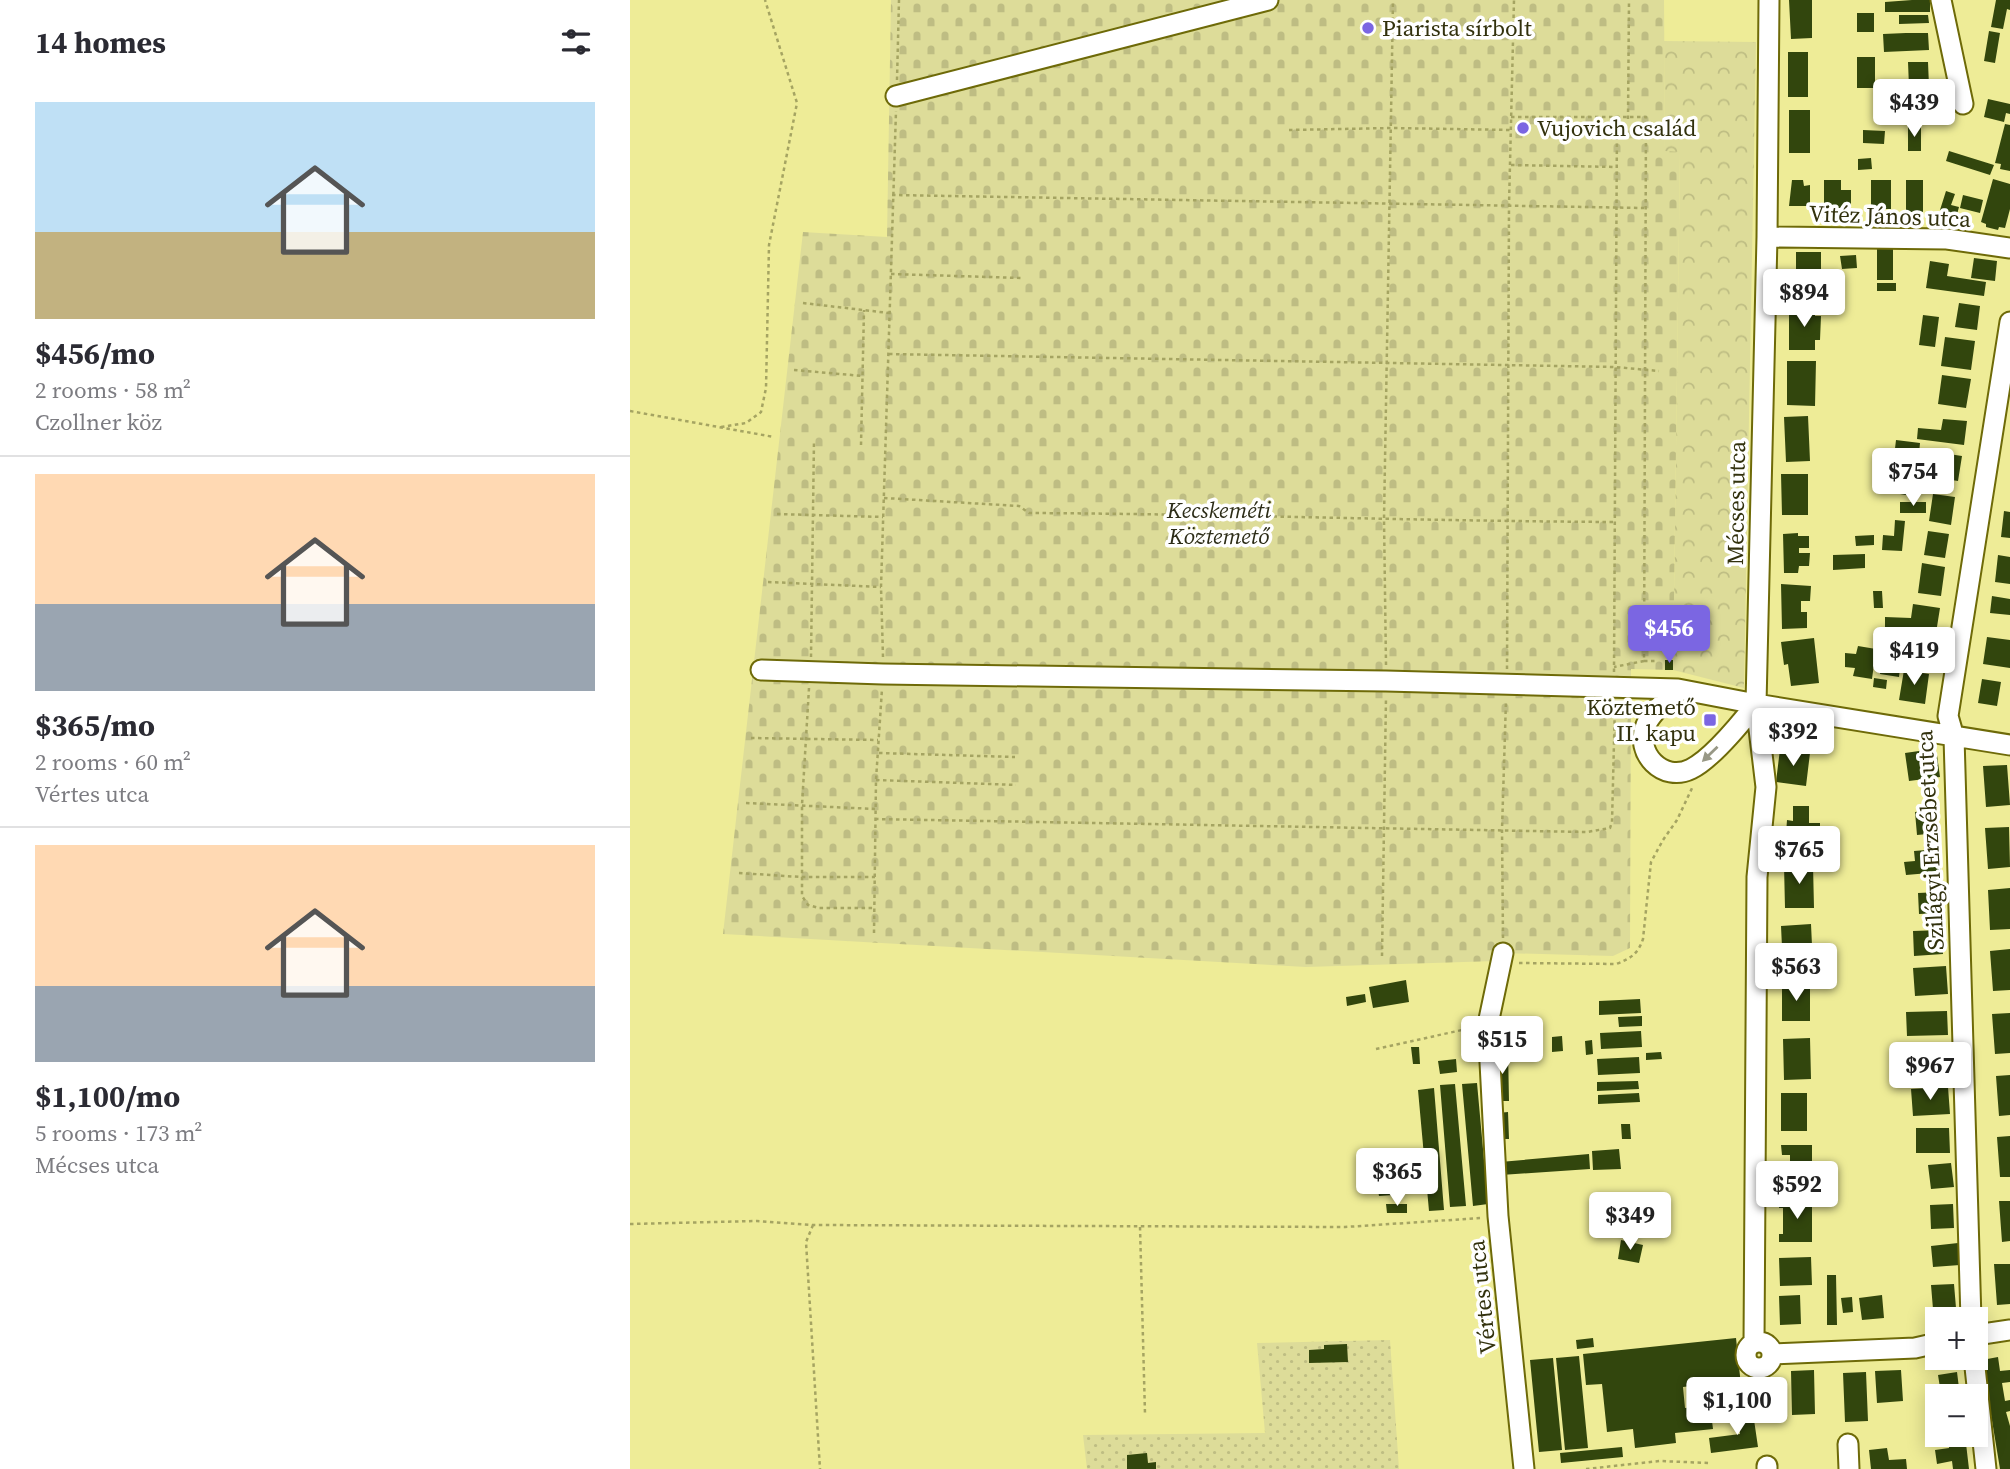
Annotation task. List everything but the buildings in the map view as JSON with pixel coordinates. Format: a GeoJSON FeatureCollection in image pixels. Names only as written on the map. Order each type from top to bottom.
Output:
{"type":"FeatureCollection","features":[{"type":"Feature","properties":{"kind":"street"},"geometry":{"type":"LineString","coordinates":[[896,96],[1268,0]]}},
{"type":"Feature","properties":{"kind":"street","name":"Mécses utca"},"geometry":{"type":"LineString","coordinates":[[1769,0],[1767,237],[1756,704],[1766,787],[1757,877],[1754,1343],[1764,1342],[1772,1354],[1925,1346]]}},
{"type":"Feature","properties":{"kind":"street"},"geometry":{"type":"LineString","coordinates":[[1941,0],[1963,104]]}},
{"type":"Feature","properties":{"kind":"street","name":"Vitéz János utca"},"geometry":{"type":"LineString","coordinates":[[1767,237],[1947,239],[2010,248]]}},
{"type":"Feature","properties":{"kind":"street","name":"Szilágyi Erzsébet utca"},"geometry":{"type":"LineString","coordinates":[[1971,1307],[1954,737],[1948,716],[2010,322]]}},
{"type":"Feature","properties":{"kind":"street"},"geometry":{"type":"LineString","coordinates":[[761,670],[1678,689],[2010,745]]}},
{"type":"Feature","properties":{"kind":"street"},"geometry":{"type":"LineString","coordinates":[[1678,689],[1649,719],[1643,734],[1644,750],[1654,764],[1668,772],[1684,772],[1698,765],[1738,727],[1756,704]]}},
{"type":"Feature","properties":{"kind":"street","name":"Vértes utca"},"geometry":{"type":"LineString","coordinates":[[1503,953],[1488,1024],[1498,1216],[1524,1469]]}},
{"type":"Feature","properties":{"kind":"street"},"geometry":{"type":"LineString","coordinates":[[1988,1333],[2010,1330]]}},
{"type":"Feature","properties":{"kind":"street"},"geometry":{"type":"LineString","coordinates":[[1975,1370],[1986,1469]]}},
{"type":"Feature","properties":{"kind":"street"},"geometry":{"type":"LineString","coordinates":[[1848,1444],[1849,1469]]}},
{"type":"Feature","properties":{"kind":"path"},"geometry":{"type":"LineString","coordinates":[[721,427],[746,423],[761,412],[766,388],[769,245],[797,103],[765,0]]}},
{"type":"Feature","properties":{"kind":"path"},"geometry":{"type":"LineString","coordinates":[[874,933],[875,809],[883,674],[881,587],[899,0]]}},
{"type":"Feature","properties":{"kind":"path"},"geometry":{"type":"LineString","coordinates":[[1381,956],[1385,830],[1384,519],[1393,0]]}},
{"type":"Feature","properties":{"kind":"path"},"geometry":{"type":"LineString","coordinates":[[1514,0],[1509,205],[1507,685],[1503,830],[1503,953],[1513,963],[1616,964],[1639,951],[1651,862],[1662,840],[1677,820],[1695,782],[1698,765]]}},
{"type":"Feature","properties":{"kind":"path"},"geometry":{"type":"LineString","coordinates":[[1628,119],[1629,0]]}},
{"type":"Feature","properties":{"kind":"path"},"geometry":{"type":"LineString","coordinates":[[1511,117],[1646,117],[1644,661]]}},
{"type":"Feature","properties":{"kind":"path"},"geometry":{"type":"LineString","coordinates":[[875,819],[1385,830],[1587,832],[1610,828],[1624,687],[1614,667],[1617,119]]}},
{"type":"Feature","properties":{"kind":"path"},"geometry":{"type":"LineString","coordinates":[[1289,130],[1511,130]]}},
{"type":"Feature","properties":{"kind":"path"},"geometry":{"type":"LineString","coordinates":[[1510,164],[1616,167]]}},
{"type":"Feature","properties":{"kind":"path"},"geometry":{"type":"LineString","coordinates":[[892,195],[1644,208]]}},
{"type":"Feature","properties":{"kind":"path"},"geometry":{"type":"LineString","coordinates":[[890,274],[1021,278]]}},
{"type":"Feature","properties":{"kind":"path"},"geometry":{"type":"LineString","coordinates":[[803,303],[889,313]]}},
{"type":"Feature","properties":{"kind":"path"},"geometry":{"type":"LineString","coordinates":[[862,445],[864,310]]}},
{"type":"Feature","properties":{"kind":"path"},"geometry":{"type":"LineString","coordinates":[[888,354],[1388,362],[1659,370]]}},
{"type":"Feature","properties":{"kind":"path"},"geometry":{"type":"LineString","coordinates":[[794,370],[863,376]]}},
{"type":"Feature","properties":{"kind":"path"},"geometry":{"type":"LineString","coordinates":[[630,411],[774,437]]}},
{"type":"Feature","properties":{"kind":"path"},"geometry":{"type":"LineString","coordinates":[[814,440],[811,671],[802,805],[802,896],[808,905],[819,908],[874,908]]}},
{"type":"Feature","properties":{"kind":"path"},"geometry":{"type":"LineString","coordinates":[[884,498],[1018,506],[1029,513],[1615,522]]}},
{"type":"Feature","properties":{"kind":"path"},"geometry":{"type":"LineString","coordinates":[[777,514],[883,517]]}},
{"type":"Feature","properties":{"kind":"path"},"geometry":{"type":"LineString","coordinates":[[768,582],[881,587]]}},
{"type":"Feature","properties":{"kind":"path"},"geometry":{"type":"LineString","coordinates":[[1614,667],[1658,661]]}},
{"type":"Feature","properties":{"kind":"path"},"geometry":{"type":"LineString","coordinates":[[751,737],[878,740]]}},
{"type":"Feature","properties":{"kind":"path"},"geometry":{"type":"LineString","coordinates":[[878,753],[1016,757]]}},
{"type":"Feature","properties":{"kind":"path"},"geometry":{"type":"LineString","coordinates":[[876,780],[1016,785]]}},
{"type":"Feature","properties":{"kind":"path"},"geometry":{"type":"LineString","coordinates":[[747,803],[875,809]]}},
{"type":"Feature","properties":{"kind":"path"},"geometry":{"type":"LineString","coordinates":[[739,873],[801,877],[875,877]]}},
{"type":"Feature","properties":{"kind":"path"},"geometry":{"type":"LineString","coordinates":[[1376,1049],[1488,1024]]}},
{"type":"Feature","properties":{"kind":"path"},"geometry":{"type":"LineString","coordinates":[[630,1224],[757,1221],[813,1225],[1345,1227],[1498,1216]]}},
{"type":"Feature","properties":{"kind":"path"},"geometry":{"type":"LineString","coordinates":[[813,1225],[806,1242],[820,1469]]}},
{"type":"Feature","properties":{"kind":"path"},"geometry":{"type":"LineString","coordinates":[[1140,1227],[1145,1414]]}},
{"type":"Feature","properties":{"kind":"path"},"geometry":{"type":"LineString","coordinates":[[1587,1469],[1660,1461],[1709,1463]]}},
{"type":"Feature","properties":{"kind":"green space","name":"Kecskeméti Köztemető"},"geometry":{"type":"Polygon","coordinates":[[[891,0],[1664,0],[1665,151],[1680,152],[1673,670],[1631,669],[1630,948],[1613,956],[1503,953],[1496,961],[1306,967],[723,934],[803,232],[887,237],[891,0]]]}},
{"type":"Feature","properties":{"kind":"green space"},"geometry":{"type":"Polygon","coordinates":[[[1664,41],[1756,42],[1744,688],[1673,670],[1680,152],[1665,152],[1664,41]]]}},
{"type":"Feature","properties":{"kind":"green space"},"geometry":{"type":"Polygon","coordinates":[[[1390,1340],[1399,1469],[1087,1469],[1083,1435],[1265,1433],[1257,1343],[1390,1340]]]}},
{"type":"Feature","properties":{"kind":"place","name":"Piarista sírbolt"},"geometry":{"type":"Point","coordinates":[1368,28]}},
{"type":"Feature","properties":{"kind":"place","name":"Vujovich család"},"geometry":{"type":"Point","coordinates":[1523,128]}},
{"type":"Feature","properties":{"kind":"place","name":"Köztemető II. kapu"},"geometry":{"type":"Point","coordinates":[1710,720]}}]}
